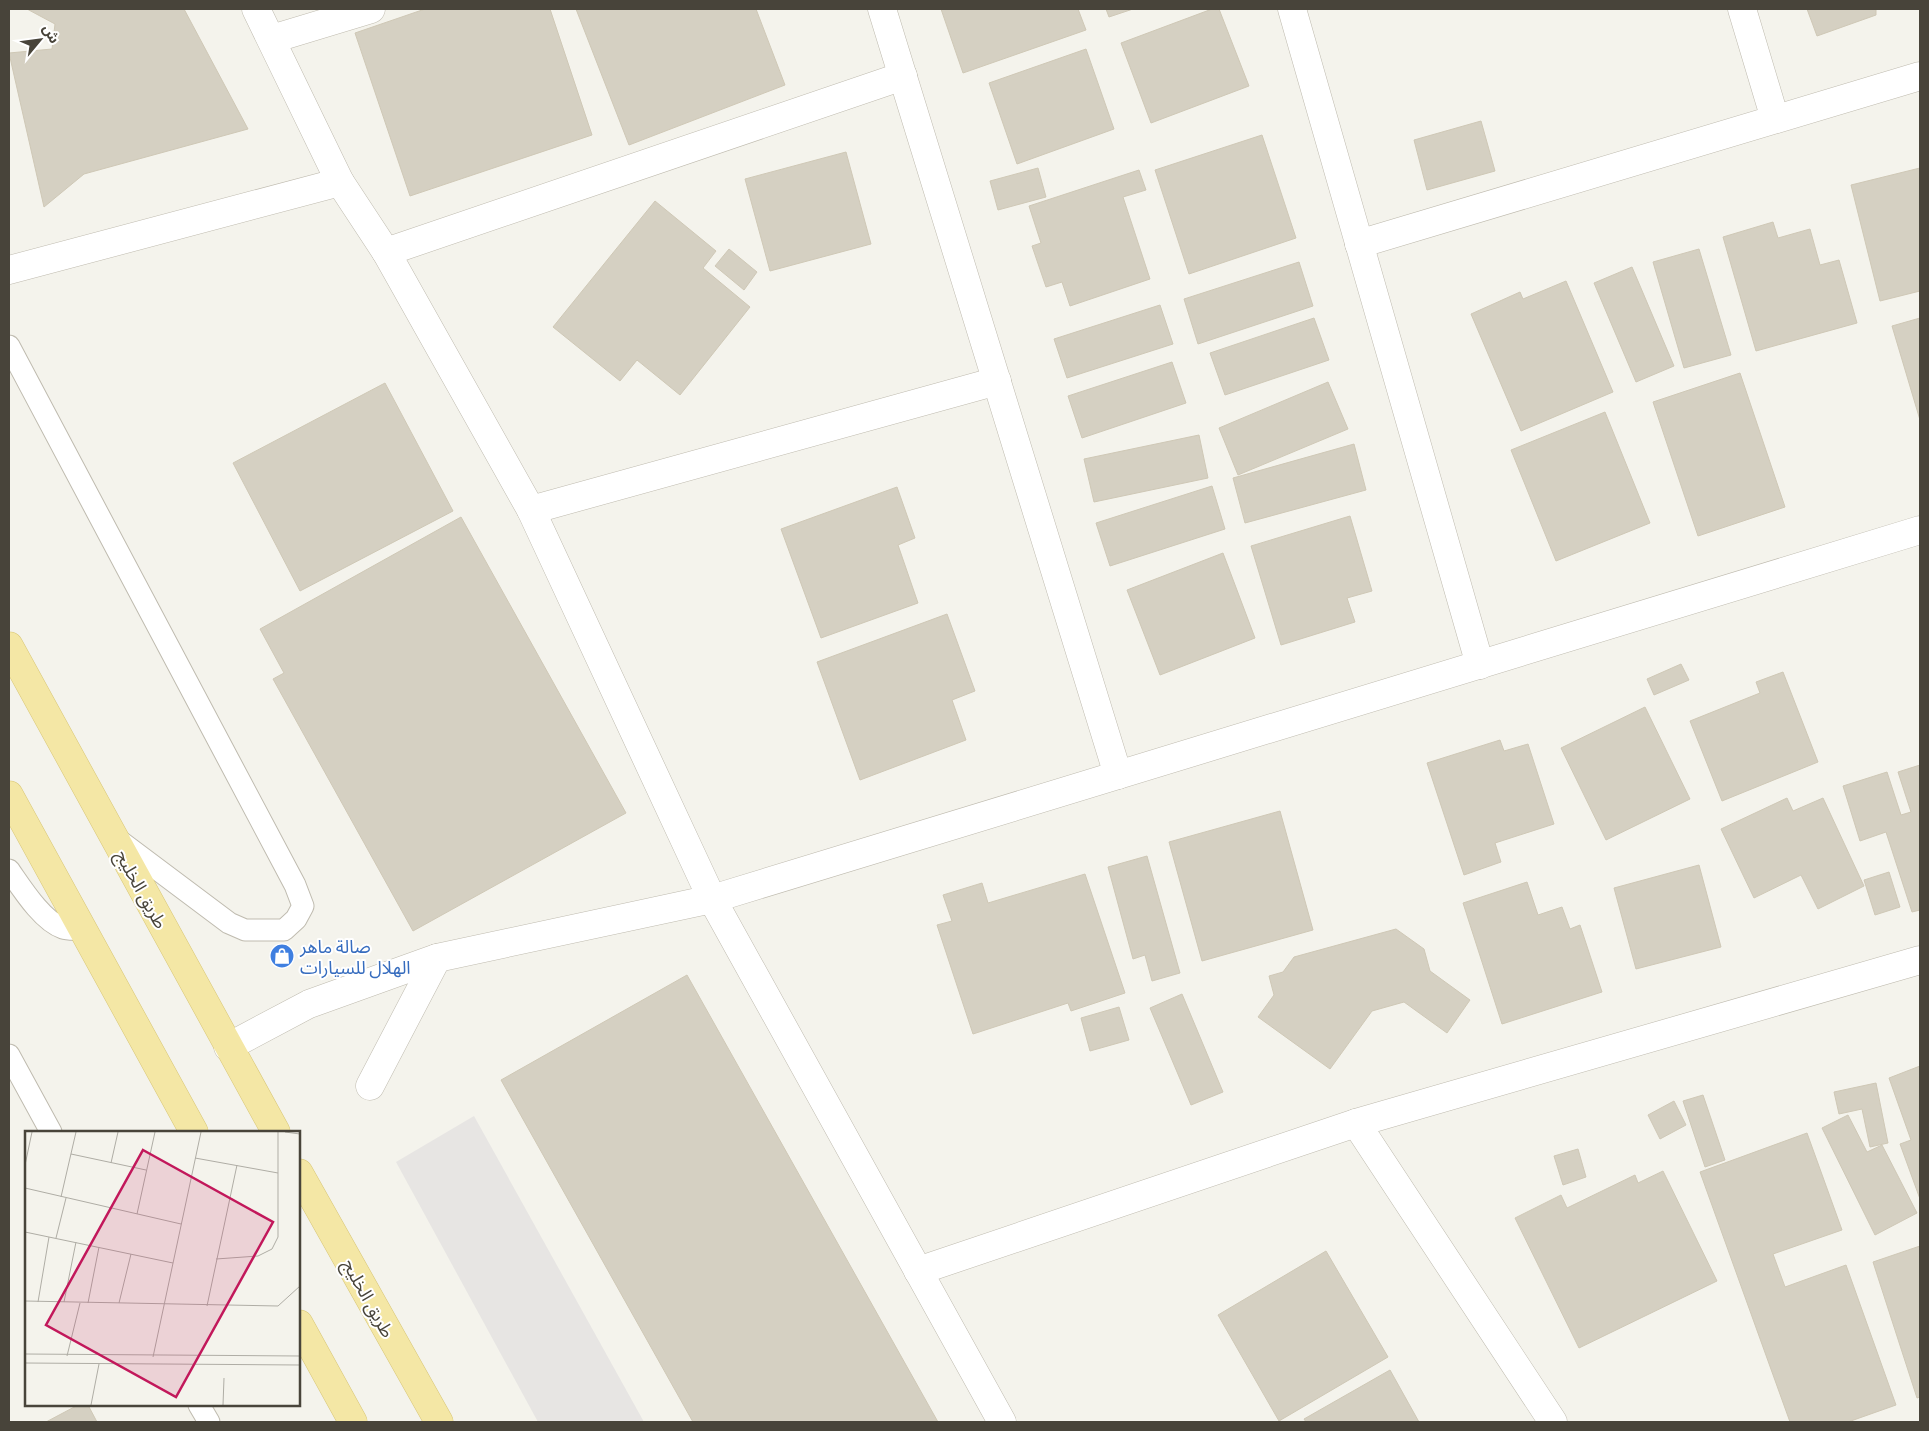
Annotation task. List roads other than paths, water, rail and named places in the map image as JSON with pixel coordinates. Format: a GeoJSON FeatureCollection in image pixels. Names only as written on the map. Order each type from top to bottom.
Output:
{"type":"FeatureCollection","features":[{"type":"Feature","properties":{"kind":"main road","name":"طريق الخليج"},"geometry":{"type":"LineString","coordinates":[[9,646],[275,1131]]}},
{"type":"Feature","properties":{"kind":"main road"},"geometry":{"type":"LineString","coordinates":[[9,795],[193,1131]]}},
{"type":"Feature","properties":{"kind":"main road","name":"طريق الخليج"},"geometry":{"type":"LineString","coordinates":[[300,1175],[438,1422]]}},
{"type":"Feature","properties":{"kind":"main road"},"geometry":{"type":"LineString","coordinates":[[300,1326],[353,1422]]}},
{"type":"Feature","properties":{"kind":"street"},"geometry":{"type":"LineString","coordinates":[[256,9],[340,182],[386,252],[531,510],[712,899],[1002,1422]]}},
{"type":"Feature","properties":{"kind":"street"},"geometry":{"type":"LineString","coordinates":[[272,39],[370,9]]}},
{"type":"Feature","properties":{"kind":"street"},"geometry":{"type":"LineString","coordinates":[[882,9],[1118,775]]}},
{"type":"Feature","properties":{"kind":"street"},"geometry":{"type":"LineString","coordinates":[[1292,9],[1480,665]]}},
{"type":"Feature","properties":{"kind":"street"},"geometry":{"type":"LineString","coordinates":[[1742,9],[1775,119]]}},
{"type":"Feature","properties":{"kind":"street"},"geometry":{"type":"LineString","coordinates":[[386,252],[903,76]]}},
{"type":"Feature","properties":{"kind":"street"},"geometry":{"type":"LineString","coordinates":[[1360,244],[1920,76]]}},
{"type":"Feature","properties":{"kind":"street"},"geometry":{"type":"LineString","coordinates":[[9,270],[340,182]]}},
{"type":"Feature","properties":{"kind":"street"},"geometry":{"type":"LineString","coordinates":[[531,510],[997,381]]}},
{"type":"Feature","properties":{"kind":"street"},"geometry":{"type":"LineString","coordinates":[[228,1047],[309,1004],[436,958],[712,899],[1920,530]]}},
{"type":"Feature","properties":{"kind":"street"},"geometry":{"type":"LineString","coordinates":[[370,1086],[436,958]]}},
{"type":"Feature","properties":{"kind":"street"},"geometry":{"type":"LineString","coordinates":[[918,1271],[1356,1124],[1920,960]]}},
{"type":"Feature","properties":{"kind":"street"},"geometry":{"type":"LineString","coordinates":[[1356,1124],[1553,1422]]}},
{"type":"Feature","properties":{"kind":"lane"},"geometry":{"type":"LineString","coordinates":[[9,346],[295,885],[303,906],[296,919],[284,930],[246,930],[229,922],[114,837]]}},
{"type":"Feature","properties":{"kind":"lane"},"geometry":{"type":"LineString","coordinates":[[9,870],[28,897],[47,918],[61,928],[83,929]]}},
{"type":"Feature","properties":{"kind":"lane"},"geometry":{"type":"LineString","coordinates":[[9,1054],[50,1131]]}},
{"type":"Feature","properties":{"kind":"lane"},"geometry":{"type":"LineString","coordinates":[[201,1406],[209,1422]]}},
{"type":"Feature","properties":{"kind":"place","name":"صالة ماهر الهلال للسيارات"},"geometry":{"type":"Point","coordinates":[282,956]}}]}
